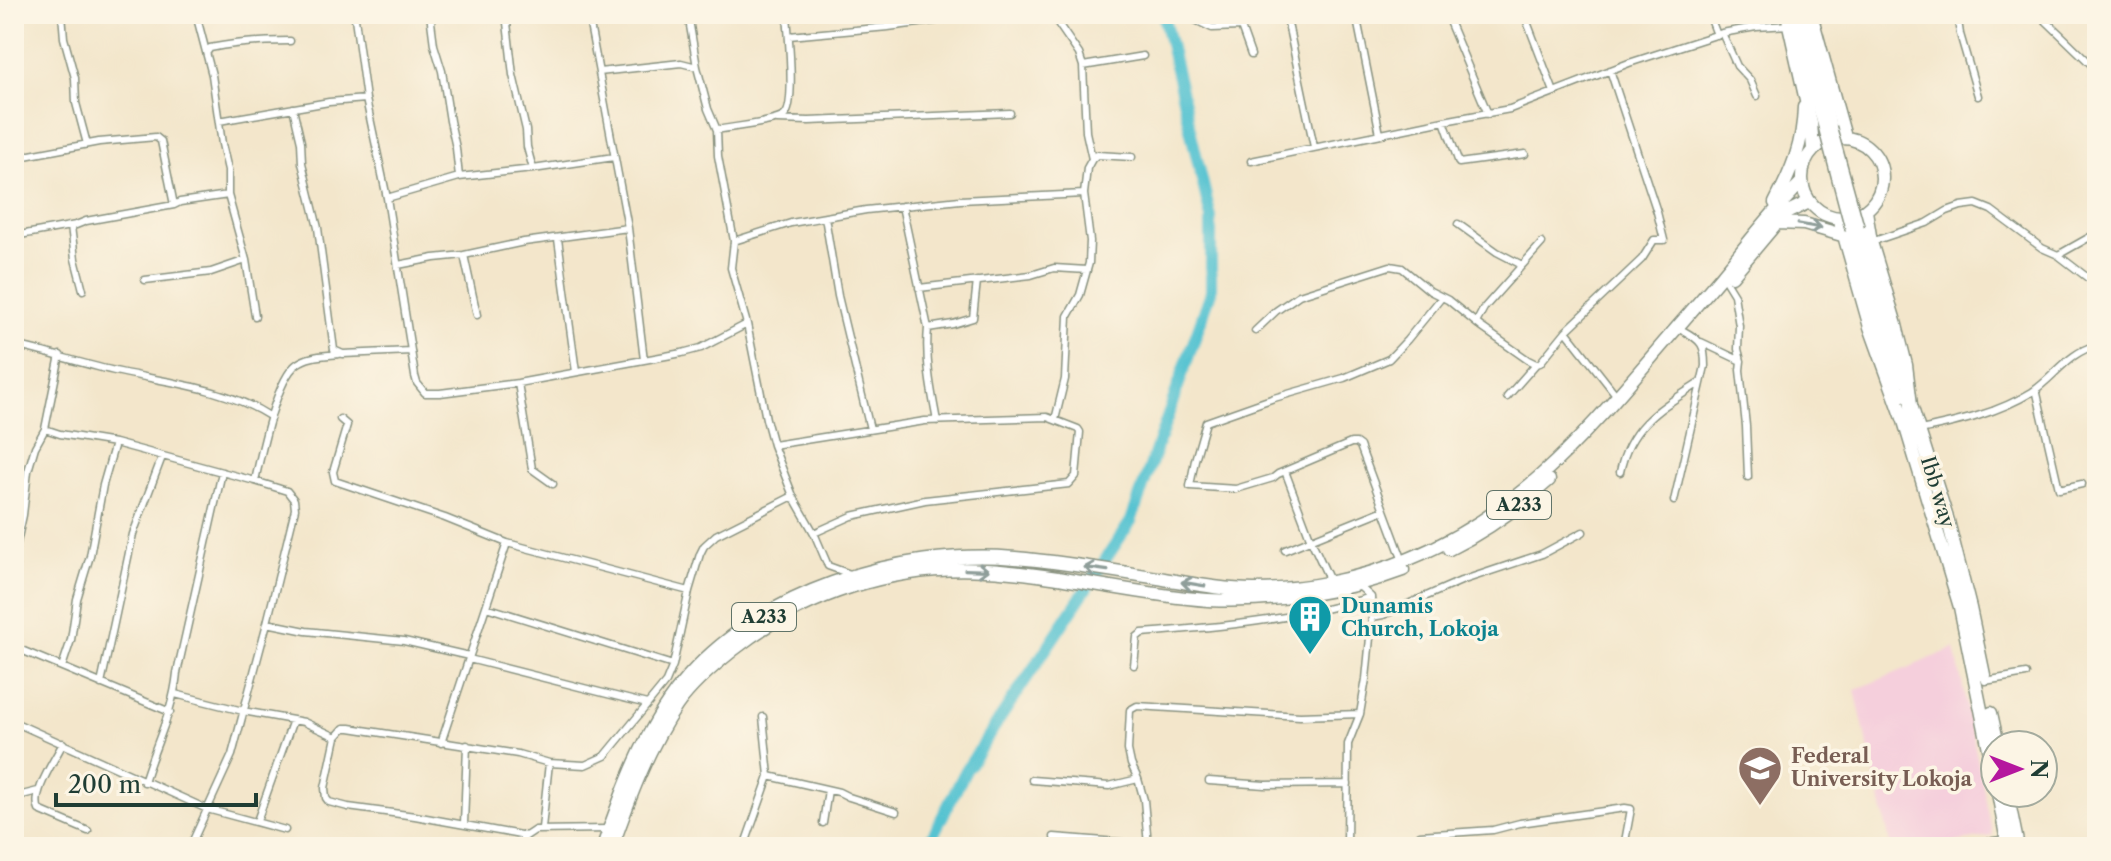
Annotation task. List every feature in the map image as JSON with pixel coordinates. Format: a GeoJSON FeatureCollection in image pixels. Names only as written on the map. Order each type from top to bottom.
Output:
{"type":"FeatureCollection","features":[{"type":"Feature","properties":{"kind":"highway"},"geometry":{"type":"LineString","coordinates":[[1811,14],[1845,137]]}},
{"type":"Feature","properties":{"kind":"highway"},"geometry":{"type":"LineString","coordinates":[[1791,18],[1813,149]]}},
{"type":"Feature","properties":{"kind":"highway"},"geometry":{"type":"LineString","coordinates":[[1804,93],[1799,166],[1809,202],[1825,215],[1853,217],[1866,211],[1879,195],[1881,167],[1870,149],[1859,141],[1845,137],[1831,139],[1813,149],[1799,166],[1772,220],[1851,231]]}},
{"type":"Feature","properties":{"kind":"highway","name":"A233"},"geometry":{"type":"LineString","coordinates":[[603,847],[679,703],[718,662],[764,627],[789,612],[841,590],[919,571],[988,570],[1207,600],[1250,600],[1307,595],[1358,585],[1414,566],[1456,546],[1550,480],[1581,450],[1726,282],[1802,182]]}},
{"type":"Feature","properties":{"kind":"highway","name":"A233"},"geometry":{"type":"LineString","coordinates":[[612,847],[613,830],[641,753],[658,718],[683,683],[712,654],[745,628],[784,605],[854,575],[917,561],[964,557],[1041,561],[1205,586],[1252,590],[1308,586],[1403,561],[1511,506],[1575,444],[1772,220],[1809,202]]}},
{"type":"Feature","properties":{"kind":"highway","name":"Ibb way"},"geometry":{"type":"LineString","coordinates":[[1866,211],[1871,242],[1906,365],[1911,405],[1948,521],[1970,608],[1995,729]]}},
{"type":"Feature","properties":{"kind":"highway"},"geometry":{"type":"LineString","coordinates":[[1839,218],[1851,231],[1852,263],[1870,327],[1904,421],[1963,617],[1985,729]]}},
{"type":"Feature","properties":{"kind":"highway"},"geometry":{"type":"LineString","coordinates":[[2001,809],[2008,843]]}},
{"type":"Feature","properties":{"kind":"highway"},"geometry":{"type":"LineString","coordinates":[[2010,809],[2018,847]]}},
{"type":"Feature","properties":{"kind":"main road"},"geometry":{"type":"LineString","coordinates":[[1804,14],[1851,231],[1911,405]]}},
{"type":"Feature","properties":{"kind":"main road"},"geometry":{"type":"LineString","coordinates":[[1791,18],[1828,128]]}},
{"type":"Feature","properties":{"kind":"street"},"geometry":{"type":"LineString","coordinates":[[62,14],[64,38],[75,78],[76,103],[87,144]]}},
{"type":"Feature","properties":{"kind":"street"},"geometry":{"type":"LineString","coordinates":[[196,14],[207,52],[228,170],[228,195],[246,260],[255,316]]}},
{"type":"Feature","properties":{"kind":"street"},"geometry":{"type":"LineString","coordinates":[[356,14],[366,99],[387,198],[411,351],[417,383],[425,393],[518,383],[701,348],[747,324]]}},
{"type":"Feature","properties":{"kind":"street"},"geometry":{"type":"LineString","coordinates":[[430,14],[459,177]]}},
{"type":"Feature","properties":{"kind":"street"},"geometry":{"type":"LineString","coordinates":[[506,14],[513,75],[533,169]]}},
{"type":"Feature","properties":{"kind":"street"},"geometry":{"type":"LineString","coordinates":[[588,14],[628,228],[644,360]]}},
{"type":"Feature","properties":{"kind":"street"},"geometry":{"type":"LineString","coordinates":[[688,14],[697,67],[717,130],[718,156],[734,241],[731,268],[747,324],[773,445],[793,496],[828,566],[854,575]]}},
{"type":"Feature","properties":{"kind":"street"},"geometry":{"type":"LineString","coordinates":[[777,120],[787,113],[790,104],[787,14]]}},
{"type":"Feature","properties":{"kind":"street"},"geometry":{"type":"LineString","coordinates":[[887,14],[888,27]]}},
{"type":"Feature","properties":{"kind":"street"},"geometry":{"type":"LineString","coordinates":[[789,36],[987,14]]}},
{"type":"Feature","properties":{"kind":"street"},"geometry":{"type":"LineString","coordinates":[[1051,14],[1079,54],[1083,66],[1086,132],[1092,159]]}},
{"type":"Feature","properties":{"kind":"street"},"geometry":{"type":"LineString","coordinates":[[1190,14],[1191,18],[1212,28],[1241,27],[1271,14]]}},
{"type":"Feature","properties":{"kind":"street"},"geometry":{"type":"LineString","coordinates":[[1286,14],[1314,147]]}},
{"type":"Feature","properties":{"kind":"street"},"geometry":{"type":"LineString","coordinates":[[1356,14],[1380,134]]}},
{"type":"Feature","properties":{"kind":"street"},"geometry":{"type":"LineString","coordinates":[[1446,14],[1488,114]]}},
{"type":"Feature","properties":{"kind":"street"},"geometry":{"type":"LineString","coordinates":[[1524,14],[1554,92]]}},
{"type":"Feature","properties":{"kind":"street"},"geometry":{"type":"LineString","coordinates":[[1709,14],[1757,96]]}},
{"type":"Feature","properties":{"kind":"street"},"geometry":{"type":"LineString","coordinates":[[1957,14],[1978,96]]}},
{"type":"Feature","properties":{"kind":"street"},"geometry":{"type":"LineString","coordinates":[[2039,14],[2097,70]]}},
{"type":"Feature","properties":{"kind":"street"},"geometry":{"type":"LineString","coordinates":[[1251,161],[1527,104],[1610,70],[1720,34],[1791,18]]}},
{"type":"Feature","properties":{"kind":"street"},"geometry":{"type":"LineString","coordinates":[[1241,27],[1251,55]]}},
{"type":"Feature","properties":{"kind":"street"},"geometry":{"type":"LineString","coordinates":[[207,52],[210,48],[224,45],[290,41]]}},
{"type":"Feature","properties":{"kind":"street"},"geometry":{"type":"LineString","coordinates":[[1083,66],[1143,56]]}},
{"type":"Feature","properties":{"kind":"street"},"geometry":{"type":"LineString","coordinates":[[599,72],[681,63],[697,67]]}},
{"type":"Feature","properties":{"kind":"street"},"geometry":{"type":"LineString","coordinates":[[1507,397],[1566,331],[1642,259],[1654,240],[1664,240],[1610,70]]}},
{"type":"Feature","properties":{"kind":"street"},"geometry":{"type":"LineString","coordinates":[[219,121],[329,102],[366,99]]}},
{"type":"Feature","properties":{"kind":"street"},"geometry":{"type":"LineString","coordinates":[[293,108],[301,142],[302,163],[318,228],[334,350],[343,354]]}},
{"type":"Feature","properties":{"kind":"street"},"geometry":{"type":"LineString","coordinates":[[717,130],[777,120],[1010,113]]}},
{"type":"Feature","properties":{"kind":"street"},"geometry":{"type":"LineString","coordinates":[[1444,121],[1459,163],[1525,154]]}},
{"type":"Feature","properties":{"kind":"street"},"geometry":{"type":"LineString","coordinates":[[14,158],[87,144],[156,137],[161,141],[174,205]]}},
{"type":"Feature","properties":{"kind":"street"},"geometry":{"type":"LineString","coordinates":[[1055,420],[1065,379],[1068,316],[1080,295],[1089,263],[1090,241],[1084,194],[1087,168],[1097,155],[1132,157]]}},
{"type":"Feature","properties":{"kind":"street"},"geometry":{"type":"LineString","coordinates":[[387,198],[459,177],[614,157]]}},
{"type":"Feature","properties":{"kind":"street"},"geometry":{"type":"LineString","coordinates":[[734,241],[791,223],[902,206],[1084,194]]}},
{"type":"Feature","properties":{"kind":"street"},"geometry":{"type":"LineString","coordinates":[[14,236],[228,195]]}},
{"type":"Feature","properties":{"kind":"street"},"geometry":{"type":"LineString","coordinates":[[1871,242],[1927,223],[1947,211],[1976,204],[1991,210],[2097,285]]}},
{"type":"Feature","properties":{"kind":"street"},"geometry":{"type":"LineString","coordinates":[[902,206],[928,328],[926,344],[937,421]]}},
{"type":"Feature","properties":{"kind":"street"},"geometry":{"type":"LineString","coordinates":[[825,217],[838,296],[870,429]]}},
{"type":"Feature","properties":{"kind":"street"},"geometry":{"type":"LineString","coordinates":[[1458,224],[1497,252],[1522,265]]}},
{"type":"Feature","properties":{"kind":"street"},"geometry":{"type":"LineString","coordinates":[[71,226],[83,290]]}},
{"type":"Feature","properties":{"kind":"street"},"geometry":{"type":"LineString","coordinates":[[398,265],[524,242],[628,228]]}},
{"type":"Feature","properties":{"kind":"street"},"geometry":{"type":"LineString","coordinates":[[2058,255],[2097,233]]}},
{"type":"Feature","properties":{"kind":"street"},"geometry":{"type":"LineString","coordinates":[[558,239],[576,372]]}},
{"type":"Feature","properties":{"kind":"street"},"geometry":{"type":"LineString","coordinates":[[1476,323],[1484,308],[1542,243]]}},
{"type":"Feature","properties":{"kind":"street"},"geometry":{"type":"LineString","coordinates":[[464,255],[477,315]]}},
{"type":"Feature","properties":{"kind":"street"},"geometry":{"type":"LineString","coordinates":[[145,280],[211,272],[246,260]]}},
{"type":"Feature","properties":{"kind":"street"},"geometry":{"type":"LineString","coordinates":[[1255,331],[1299,295],[1390,266],[1402,268],[1536,364]]}},
{"type":"Feature","properties":{"kind":"street"},"geometry":{"type":"LineString","coordinates":[[919,288],[1031,275],[1054,268],[1087,270]]}},
{"type":"Feature","properties":{"kind":"street"},"geometry":{"type":"LineString","coordinates":[[928,328],[973,318],[977,281]]}},
{"type":"Feature","properties":{"kind":"street"},"geometry":{"type":"LineString","coordinates":[[1726,282],[1734,295],[1739,326],[1748,477]]}},
{"type":"Feature","properties":{"kind":"street"},"geometry":{"type":"LineString","coordinates":[[1403,561],[1360,446],[1356,443],[1273,478],[1236,489],[1190,486],[1206,422],[1344,378],[1389,359],[1442,297]]}},
{"type":"Feature","properties":{"kind":"street"},"geometry":{"type":"LineString","coordinates":[[1566,331],[1617,396]]}},
{"type":"Feature","properties":{"kind":"street"},"geometry":{"type":"LineString","coordinates":[[1684,331],[1741,361]]}},
{"type":"Feature","properties":{"kind":"street"},"geometry":{"type":"LineString","coordinates":[[1674,501],[1705,366],[1701,342]]}},
{"type":"Feature","properties":{"kind":"street"},"geometry":{"type":"LineString","coordinates":[[14,345],[98,367],[196,387],[256,408],[271,417]]}},
{"type":"Feature","properties":{"kind":"street"},"geometry":{"type":"LineString","coordinates":[[1919,430],[1958,422],[2014,402],[2036,389],[2082,349],[2097,345]]}},
{"type":"Feature","properties":{"kind":"street"},"geometry":{"type":"LineString","coordinates":[[255,481],[271,417],[289,371],[298,362],[312,357],[411,351]]}},
{"type":"Feature","properties":{"kind":"street"},"geometry":{"type":"LineString","coordinates":[[14,577],[18,519],[35,447],[45,429],[60,355]]}},
{"type":"Feature","properties":{"kind":"street"},"geometry":{"type":"LineString","coordinates":[[1620,472],[1628,446],[1644,422],[1701,382]]}},
{"type":"Feature","properties":{"kind":"street"},"geometry":{"type":"LineString","coordinates":[[518,383],[532,469],[553,484]]}},
{"type":"Feature","properties":{"kind":"street"},"geometry":{"type":"LineString","coordinates":[[2036,389],[2059,489],[2082,484]]}},
{"type":"Feature","properties":{"kind":"street"},"geometry":{"type":"LineString","coordinates":[[773,445],[898,424],[937,421],[1047,417],[1080,432],[1076,476],[1069,484],[925,500],[852,516],[814,533]]}},
{"type":"Feature","properties":{"kind":"street"},"geometry":{"type":"LineString","coordinates":[[340,419],[347,425],[333,472],[335,481],[445,518],[507,543],[689,591]]}},
{"type":"Feature","properties":{"kind":"street"},"geometry":{"type":"LineString","coordinates":[[45,429],[115,443],[255,481],[287,491],[294,500],[295,509],[232,755],[190,847]]}},
{"type":"Feature","properties":{"kind":"street"},"geometry":{"type":"LineString","coordinates":[[62,667],[71,640],[77,599],[90,556],[103,485],[115,443]]}},
{"type":"Feature","properties":{"kind":"street"},"geometry":{"type":"LineString","coordinates":[[101,684],[133,534],[162,457]]}},
{"type":"Feature","properties":{"kind":"street"},"geometry":{"type":"LineString","coordinates":[[1285,471],[1330,581]]}},
{"type":"Feature","properties":{"kind":"street"},"geometry":{"type":"LineString","coordinates":[[144,782],[175,694],[222,472]]}},
{"type":"Feature","properties":{"kind":"street"},"geometry":{"type":"LineString","coordinates":[[526,836],[329,802],[325,788],[336,737],[344,728],[350,728],[467,745],[549,763],[585,765],[598,761],[666,682],[673,665],[700,554],[709,541],[793,496]]}},
{"type":"Feature","properties":{"kind":"street"},"geometry":{"type":"LineString","coordinates":[[1285,550],[1384,510]]}},
{"type":"Feature","properties":{"kind":"street"},"geometry":{"type":"LineString","coordinates":[[1372,617],[1461,581],[1542,554],[1583,532]]}},
{"type":"Feature","properties":{"kind":"street"},"geometry":{"type":"LineString","coordinates":[[441,743],[507,543]]}},
{"type":"Feature","properties":{"kind":"street"},"geometry":{"type":"LineString","coordinates":[[1347,847],[1348,744],[1360,714],[1372,617],[1371,597],[1358,585]]}},
{"type":"Feature","properties":{"kind":"street"},"geometry":{"type":"LineString","coordinates":[[1134,665],[1137,637],[1142,633],[1229,626],[1299,616],[1371,597]]}},
{"type":"Feature","properties":{"kind":"street"},"geometry":{"type":"LineString","coordinates":[[486,607],[673,665]]}},
{"type":"Feature","properties":{"kind":"street"},"geometry":{"type":"LineString","coordinates":[[267,623],[306,631],[404,641],[647,704]]}},
{"type":"Feature","properties":{"kind":"street"},"geometry":{"type":"LineString","coordinates":[[14,647],[170,712]]}},
{"type":"Feature","properties":{"kind":"street"},"geometry":{"type":"LineString","coordinates":[[1985,681],[2026,674]]}},
{"type":"Feature","properties":{"kind":"street"},"geometry":{"type":"LineString","coordinates":[[175,694],[304,722],[336,737]]}},
{"type":"Feature","properties":{"kind":"street"},"geometry":{"type":"LineString","coordinates":[[1148,845],[1145,808],[1128,750],[1130,710],[1137,706],[1300,716],[1360,714]]}},
{"type":"Feature","properties":{"kind":"street"},"geometry":{"type":"LineString","coordinates":[[744,847],[769,776],[763,717]]}},
{"type":"Feature","properties":{"kind":"street"},"geometry":{"type":"LineString","coordinates":[[257,821],[293,720]]}},
{"type":"Feature","properties":{"kind":"street"},"geometry":{"type":"LineString","coordinates":[[14,722],[207,809],[285,830]]}},
{"type":"Feature","properties":{"kind":"street"},"geometry":{"type":"LineString","coordinates":[[63,743],[38,791],[36,803],[39,810],[88,831]]}},
{"type":"Feature","properties":{"kind":"street"},"geometry":{"type":"LineString","coordinates":[[464,824],[467,745]]}},
{"type":"Feature","properties":{"kind":"street"},"geometry":{"type":"LineString","coordinates":[[542,828],[549,763]]}},
{"type":"Feature","properties":{"kind":"street"},"geometry":{"type":"LineString","coordinates":[[769,776],[828,790],[896,812]]}},
{"type":"Feature","properties":{"kind":"street"},"geometry":{"type":"LineString","coordinates":[[1032,780],[1109,786],[1138,779]]}},
{"type":"Feature","properties":{"kind":"street"},"geometry":{"type":"LineString","coordinates":[[1209,781],[1265,785],[1348,784]]}},
{"type":"Feature","properties":{"kind":"street"},"geometry":{"type":"LineString","coordinates":[[823,823],[828,790]]}},
{"type":"Feature","properties":{"kind":"street"},"geometry":{"type":"LineString","coordinates":[[14,797],[38,791]]}},
{"type":"Feature","properties":{"kind":"street"},"geometry":{"type":"LineString","coordinates":[[1420,835],[1476,833],[1520,823],[1625,808],[1631,809],[1624,847]]}},
{"type":"Feature","properties":{"kind":"street"},"geometry":{"type":"LineString","coordinates":[[516,847],[526,836],[542,828],[613,830]]}},
{"type":"Feature","properties":{"kind":"street"},"geometry":{"type":"LineString","coordinates":[[1054,837],[1160,847]]}},
{"type":"Feature","properties":{"kind":"street"},"geometry":{"type":"LineString","coordinates":[[1065,847],[1066,838]]}},
{"type":"Feature","properties":{"kind":"street"},"geometry":{"type":"LineString","coordinates":[[1956,847],[2008,843]]}},
{"type":"Feature","properties":{"kind":"street"},"geometry":{"type":"LineString","coordinates":[[612,847],[672,847]]}},
{"type":"Feature","properties":{"kind":"shaded area"},"geometry":{"type":"Polygon","coordinates":[[[1955,648],[1979,767],[1979,809],[1988,809],[1993,836],[1923,847],[1891,847],[1855,690],[1955,648]]]}},
{"type":"Feature","properties":{"kind":"waterway"},"geometry":{"type":"LineString","coordinates":[[927,847],[966,770],[1131,521],[1211,292],[1211,218],[1163,14]]}},
{"type":"Feature","properties":{"kind":"place","name":"Dunamis Church, Lokoja"},"geometry":{"type":"Point","coordinates":[1310,656]}},
{"type":"Feature","properties":{"kind":"place","name":"Federal University Lokoja"},"geometry":{"type":"Point","coordinates":[1760,807]}}]}
